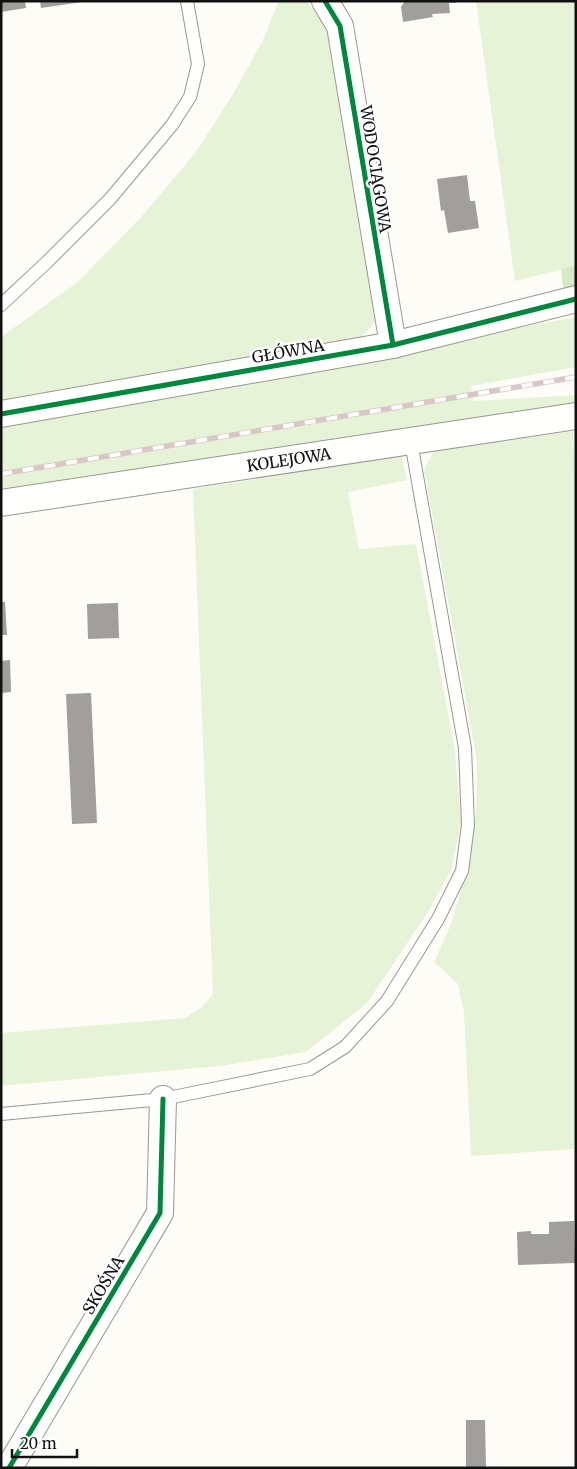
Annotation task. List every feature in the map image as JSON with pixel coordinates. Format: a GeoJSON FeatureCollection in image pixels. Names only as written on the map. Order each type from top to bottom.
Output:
{"type":"FeatureCollection","features":[{"type":"Feature","properties":{"kind":"street","name":"WODOCIĄGOWA"},"geometry":{"type":"LineString","coordinates":[[325,1],[340,26],[393,345]]}},
{"type":"Feature","properties":{"kind":"street","name":"GŁÓWNA"},"geometry":{"type":"LineString","coordinates":[[1,414],[393,345],[576,299]]}},
{"type":"Feature","properties":{"kind":"street","name":"KOLEJOWA"},"geometry":{"type":"LineString","coordinates":[[1,503],[576,416]]}},
{"type":"Feature","properties":{"kind":"street","name":"SKOŚNA"},"geometry":{"type":"LineString","coordinates":[[9,1468],[160,1213],[163,1099]]}},
{"type":"Feature","properties":{"kind":"lane"},"geometry":{"type":"LineString","coordinates":[[1,305],[110,199],[172,125],[190,97],[198,64],[187,1]]}},
{"type":"Feature","properties":{"kind":"lane"},"geometry":{"type":"LineString","coordinates":[[1,1114],[163,1099],[310,1069],[344,1047],[386,1001],[438,919],[462,871],[468,825],[465,748],[411,442]]}},
{"type":"Feature","properties":{"kind":"green space"},"geometry":{"type":"Polygon","coordinates":[[[279,1],[306,1],[327,24],[377,319],[361,338],[1,402],[1,337],[78,282],[143,215],[196,152],[233,94],[262,42],[279,1]]]}},
{"type":"Feature","properties":{"kind":"green space"},"geometry":{"type":"Polygon","coordinates":[[[476,1],[576,1],[576,266],[515,281],[476,1]]]}},
{"type":"Feature","properties":{"kind":"green space"},"geometry":{"type":"Polygon","coordinates":[[[576,266],[576,292],[564,295],[561,269],[576,266]]]}},
{"type":"Feature","properties":{"kind":"green space"},"geometry":{"type":"Polygon","coordinates":[[[576,317],[576,367],[471,386],[474,401],[576,395],[576,408],[1,497],[1,424],[576,317]]]}},
{"type":"Feature","properties":{"kind":"green space"},"geometry":{"type":"Polygon","coordinates":[[[573,431],[576,497],[576,1149],[471,1156],[464,1012],[458,984],[434,962],[451,924],[465,876],[476,813],[477,761],[424,469],[434,451],[573,431]]]}},
{"type":"Feature","properties":{"kind":"green space"},"geometry":{"type":"Polygon","coordinates":[[[401,453],[407,480],[348,492],[359,549],[416,544],[455,750],[461,822],[452,868],[430,909],[367,1003],[306,1052],[220,1066],[1,1086],[1,1033],[185,1018],[202,1007],[213,994],[193,489],[266,478],[401,453]]]}},
{"type":"Feature","properties":{"kind":"building"},"geometry":{"type":"Polygon","coordinates":[[[1,1],[25,1],[26,8],[1,12],[1,1]]]}},
{"type":"Feature","properties":{"kind":"building"},"geometry":{"type":"Polygon","coordinates":[[[40,1],[82,1],[82,2],[41,8],[40,1]]]}},
{"type":"Feature","properties":{"kind":"building"},"geometry":{"type":"Polygon","coordinates":[[[405,1],[456,1],[456,3],[449,3],[450,13],[432,14],[433,17],[403,22],[401,7],[405,1]]]}},
{"type":"Feature","properties":{"kind":"building"},"geometry":{"type":"Polygon","coordinates":[[[467,175],[470,201],[475,201],[479,228],[448,233],[444,210],[441,211],[437,179],[467,175]]]}},
{"type":"Feature","properties":{"kind":"building"},"geometry":{"type":"Polygon","coordinates":[[[1,602],[5,602],[7,635],[1,635],[1,602]]]}},
{"type":"Feature","properties":{"kind":"building"},"geometry":{"type":"Polygon","coordinates":[[[118,603],[119,638],[88,639],[87,604],[118,603]]]}},
{"type":"Feature","properties":{"kind":"building"},"geometry":{"type":"Polygon","coordinates":[[[10,660],[11,692],[1,693],[1,661],[10,660]]]}},
{"type":"Feature","properties":{"kind":"building"},"geometry":{"type":"Polygon","coordinates":[[[91,693],[97,823],[72,824],[66,694],[91,693]]]}},
{"type":"Feature","properties":{"kind":"building"},"geometry":{"type":"Polygon","coordinates":[[[574,1221],[575,1263],[518,1265],[517,1232],[531,1231],[531,1234],[549,1234],[549,1222],[574,1221]]]}},
{"type":"Feature","properties":{"kind":"building"},"geometry":{"type":"Polygon","coordinates":[[[466,1420],[485,1420],[486,1468],[466,1468],[466,1420]]]}},
{"type":"Feature","properties":{"kind":"railway"},"geometry":{"type":"LineString","coordinates":[[1,474],[576,377]]}},
{"type":"Feature","properties":{"kind":"cycle path"},"geometry":{"type":"LineString","coordinates":[[325,1],[340,26],[393,345]]}},
{"type":"Feature","properties":{"kind":"cycle path"},"geometry":{"type":"LineString","coordinates":[[1,414],[393,345],[576,299]]}},
{"type":"Feature","properties":{"kind":"cycle path"},"geometry":{"type":"LineString","coordinates":[[9,1468],[160,1213],[163,1099]]}}]}
